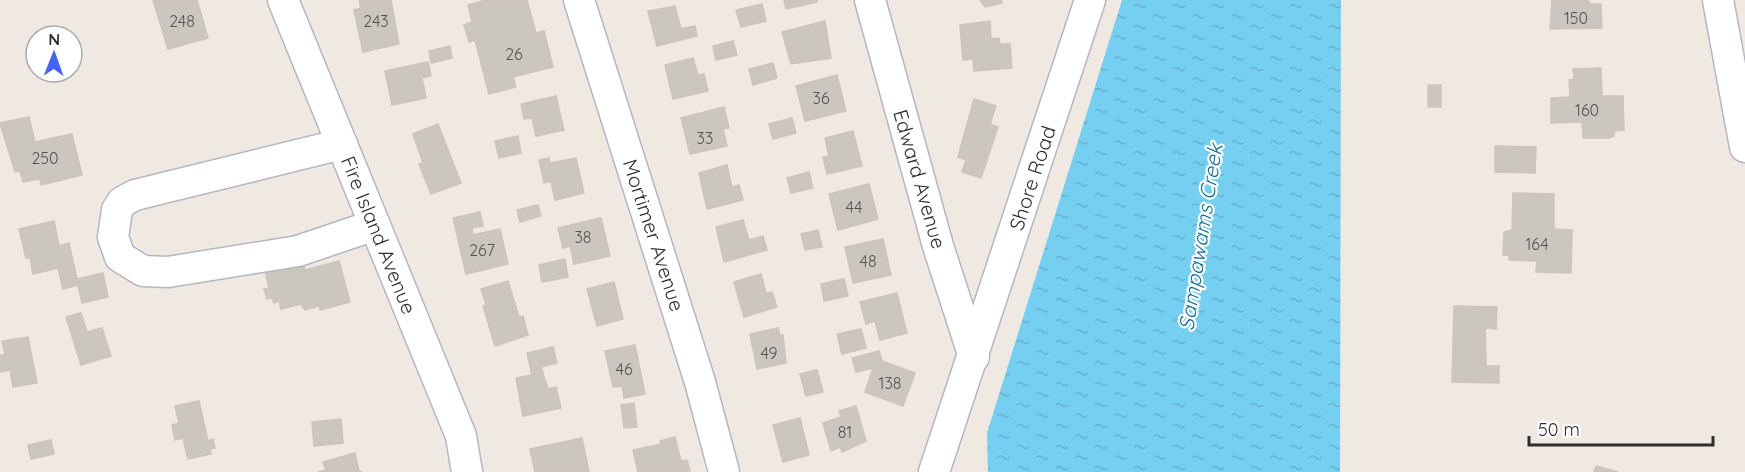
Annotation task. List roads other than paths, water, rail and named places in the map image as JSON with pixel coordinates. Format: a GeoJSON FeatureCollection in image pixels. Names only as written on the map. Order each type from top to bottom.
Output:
{"type":"FeatureCollection","features":[{"type":"Feature","properties":{"kind":"street","name":"Fire Island Avenue"},"geometry":{"type":"LineString","coordinates":[[283,0],[461,435],[467,472]]}},
{"type":"Feature","properties":{"kind":"street","name":"Mortimer Avenue"},"geometry":{"type":"LineString","coordinates":[[579,0],[700,382],[724,472]]}},
{"type":"Feature","properties":{"kind":"street","name":"Edward Avenue"},"geometry":{"type":"LineString","coordinates":[[870,0],[938,246],[974,357]]}},
{"type":"Feature","properties":{"kind":"street","name":"Shore Road"},"geometry":{"type":"LineString","coordinates":[[934,472],[974,357],[1090,0]]}},
{"type":"Feature","properties":{"kind":"street"},"geometry":{"type":"LineString","coordinates":[[1718,0],[1745,147]]}},
{"type":"Feature","properties":{"kind":"street"},"geometry":{"type":"LineString","coordinates":[[342,144],[135,195],[122,202],[113,223],[113,237],[120,257],[143,271],[168,272],[298,251],[375,225]]}},
{"type":"Feature","properties":{"kind":"water","name":"Sampawams Creek"},"geometry":{"type":"Polygon","coordinates":[[[1122,0],[1341,0],[1340,472],[988,472],[987,433],[1122,0]]]}}]}
